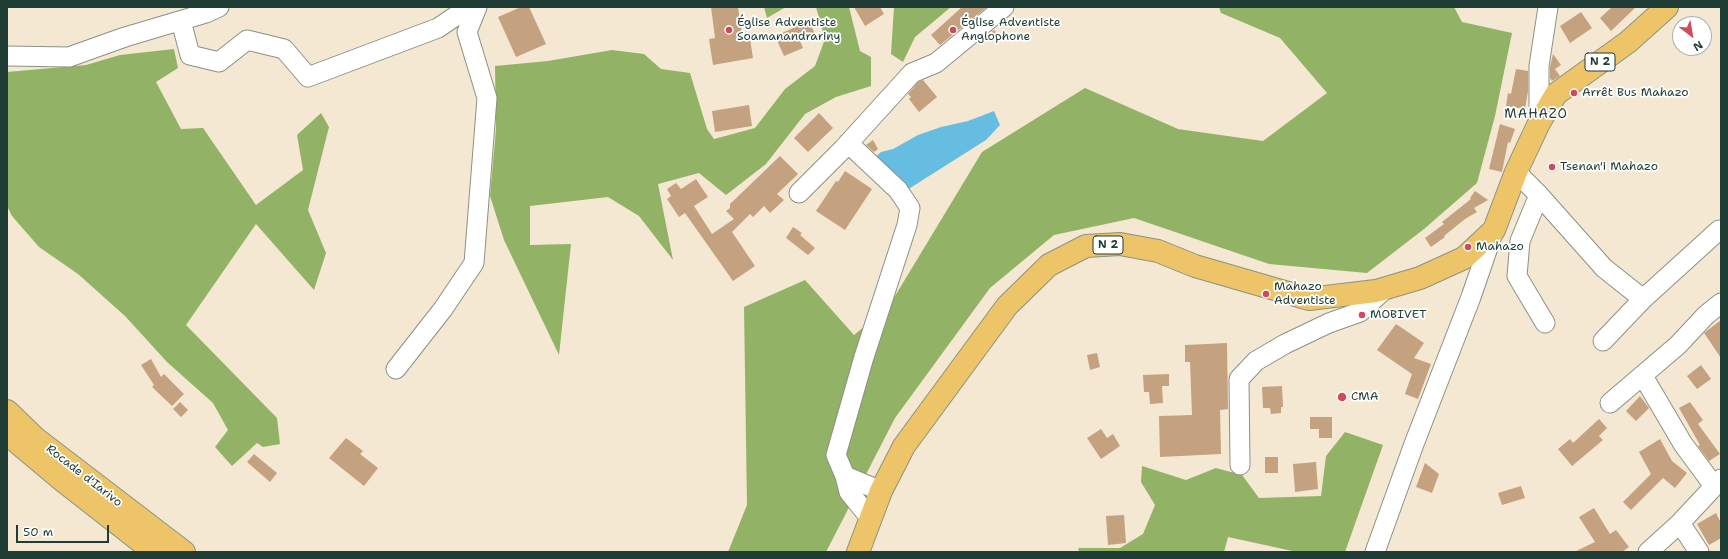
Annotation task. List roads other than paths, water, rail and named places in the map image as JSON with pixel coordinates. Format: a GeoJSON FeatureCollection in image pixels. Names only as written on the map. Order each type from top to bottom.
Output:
{"type":"FeatureCollection","features":[{"type":"Feature","properties":{"kind":"main road","name":"N 2"},"geometry":{"type":"LineString","coordinates":[[858,552],[881,491],[904,446],[1007,306],[1049,265],[1086,246],[1120,244],[1158,251],[1195,266],[1310,299],[1376,291],[1420,278],[1464,258],[1494,230],[1516,172],[1539,123],[1556,94],[1628,42],[1667,7]]}},
{"type":"Feature","properties":{"kind":"main road","name":"Rocade d'Iarivo"},"geometry":{"type":"LineString","coordinates":[[7,411],[41,442],[184,552]]}},
{"type":"Feature","properties":{"kind":"main road","name":"Rocade d'Iarivo"},"geometry":{"type":"LineString","coordinates":[[7,434],[62,480],[154,552]]}},
{"type":"Feature","properties":{"kind":"street"},"geometry":{"type":"LineString","coordinates":[[7,56],[69,57],[206,13],[219,7]]}},
{"type":"Feature","properties":{"kind":"street"},"geometry":{"type":"LineString","coordinates":[[181,21],[190,55],[219,62],[247,40],[284,49],[308,76],[438,28],[469,7]]}},
{"type":"Feature","properties":{"kind":"street"},"geometry":{"type":"LineString","coordinates":[[396,369],[443,309],[474,263],[487,98],[467,32],[477,7]]}},
{"type":"Feature","properties":{"kind":"street"},"geometry":{"type":"LineString","coordinates":[[799,193],[912,74],[936,63],[1004,7]]}},
{"type":"Feature","properties":{"kind":"street"},"geometry":{"type":"LineString","coordinates":[[1539,123],[1539,66],[1548,7]]}},
{"type":"Feature","properties":{"kind":"street"},"geometry":{"type":"LineString","coordinates":[[848,143],[898,190],[910,208],[907,225],[864,357],[836,456],[850,492],[870,518]]}},
{"type":"Feature","properties":{"kind":"street"},"geometry":{"type":"LineString","coordinates":[[1516,172],[1539,195],[1604,268],[1643,299]]}},
{"type":"Feature","properties":{"kind":"street"},"geometry":{"type":"LineString","coordinates":[[1539,195],[1520,241],[1517,276],[1545,323]]}},
{"type":"Feature","properties":{"kind":"street"},"geometry":{"type":"LineString","coordinates":[[1375,552],[1414,444],[1471,297],[1494,230]]}},
{"type":"Feature","properties":{"kind":"street"},"geometry":{"type":"LineString","coordinates":[[1604,342],[1643,299],[1719,230]]}},
{"type":"Feature","properties":{"kind":"street"},"geometry":{"type":"LineString","coordinates":[[1240,465],[1239,379],[1256,361],[1285,344],[1330,323],[1360,312],[1386,288]]}},
{"type":"Feature","properties":{"kind":"street"},"geometry":{"type":"LineString","coordinates":[[1610,403],[1678,345],[1706,315],[1721,303]]}},
{"type":"Feature","properties":{"kind":"street"},"geometry":{"type":"LineString","coordinates":[[1643,376],[1677,433],[1717,482],[1680,522],[1648,552]]}},
{"type":"Feature","properties":{"kind":"street"},"geometry":{"type":"LineString","coordinates":[[845,476],[881,491]]}},
{"type":"Feature","properties":{"kind":"street"},"geometry":{"type":"LineString","coordinates":[[1680,522],[1699,552]]}},
{"type":"Feature","properties":{"kind":"water"},"geometry":{"type":"Polygon","coordinates":[[[994,111],[1000,125],[986,140],[907,190],[873,159],[881,152],[893,149],[918,135],[941,127],[968,121],[994,111]]]}},
{"type":"Feature","properties":{"kind":"place","name":"Église Adventiste Soamanandrariny"},"geometry":{"type":"Point","coordinates":[729,30]}},
{"type":"Feature","properties":{"kind":"place","name":"Église Adventiste Anglophone"},"geometry":{"type":"Point","coordinates":[953,30]}},
{"type":"Feature","properties":{"kind":"place","name":"Arrêt Bus Mahazo"},"geometry":{"type":"Point","coordinates":[1574,93]}},
{"type":"Feature","properties":{"kind":"place","name":"Tsenan'i Mahazo"},"geometry":{"type":"Point","coordinates":[1552,167]}},
{"type":"Feature","properties":{"kind":"place","name":"Mahazo"},"geometry":{"type":"Point","coordinates":[1468,247]}},
{"type":"Feature","properties":{"kind":"place","name":"Mahazo Adventiste"},"geometry":{"type":"Point","coordinates":[1266,294]}},
{"type":"Feature","properties":{"kind":"place","name":"MOBIVET"},"geometry":{"type":"Point","coordinates":[1362,315]}},
{"type":"Feature","properties":{"kind":"place","name":"CMA"},"geometry":{"type":"Point","coordinates":[1342,397]}},
{"type":"Feature","properties":{"kind":"district","name":"MAHAZO"},"geometry":{"type":"Point","coordinates":[1536,115]}}]}
